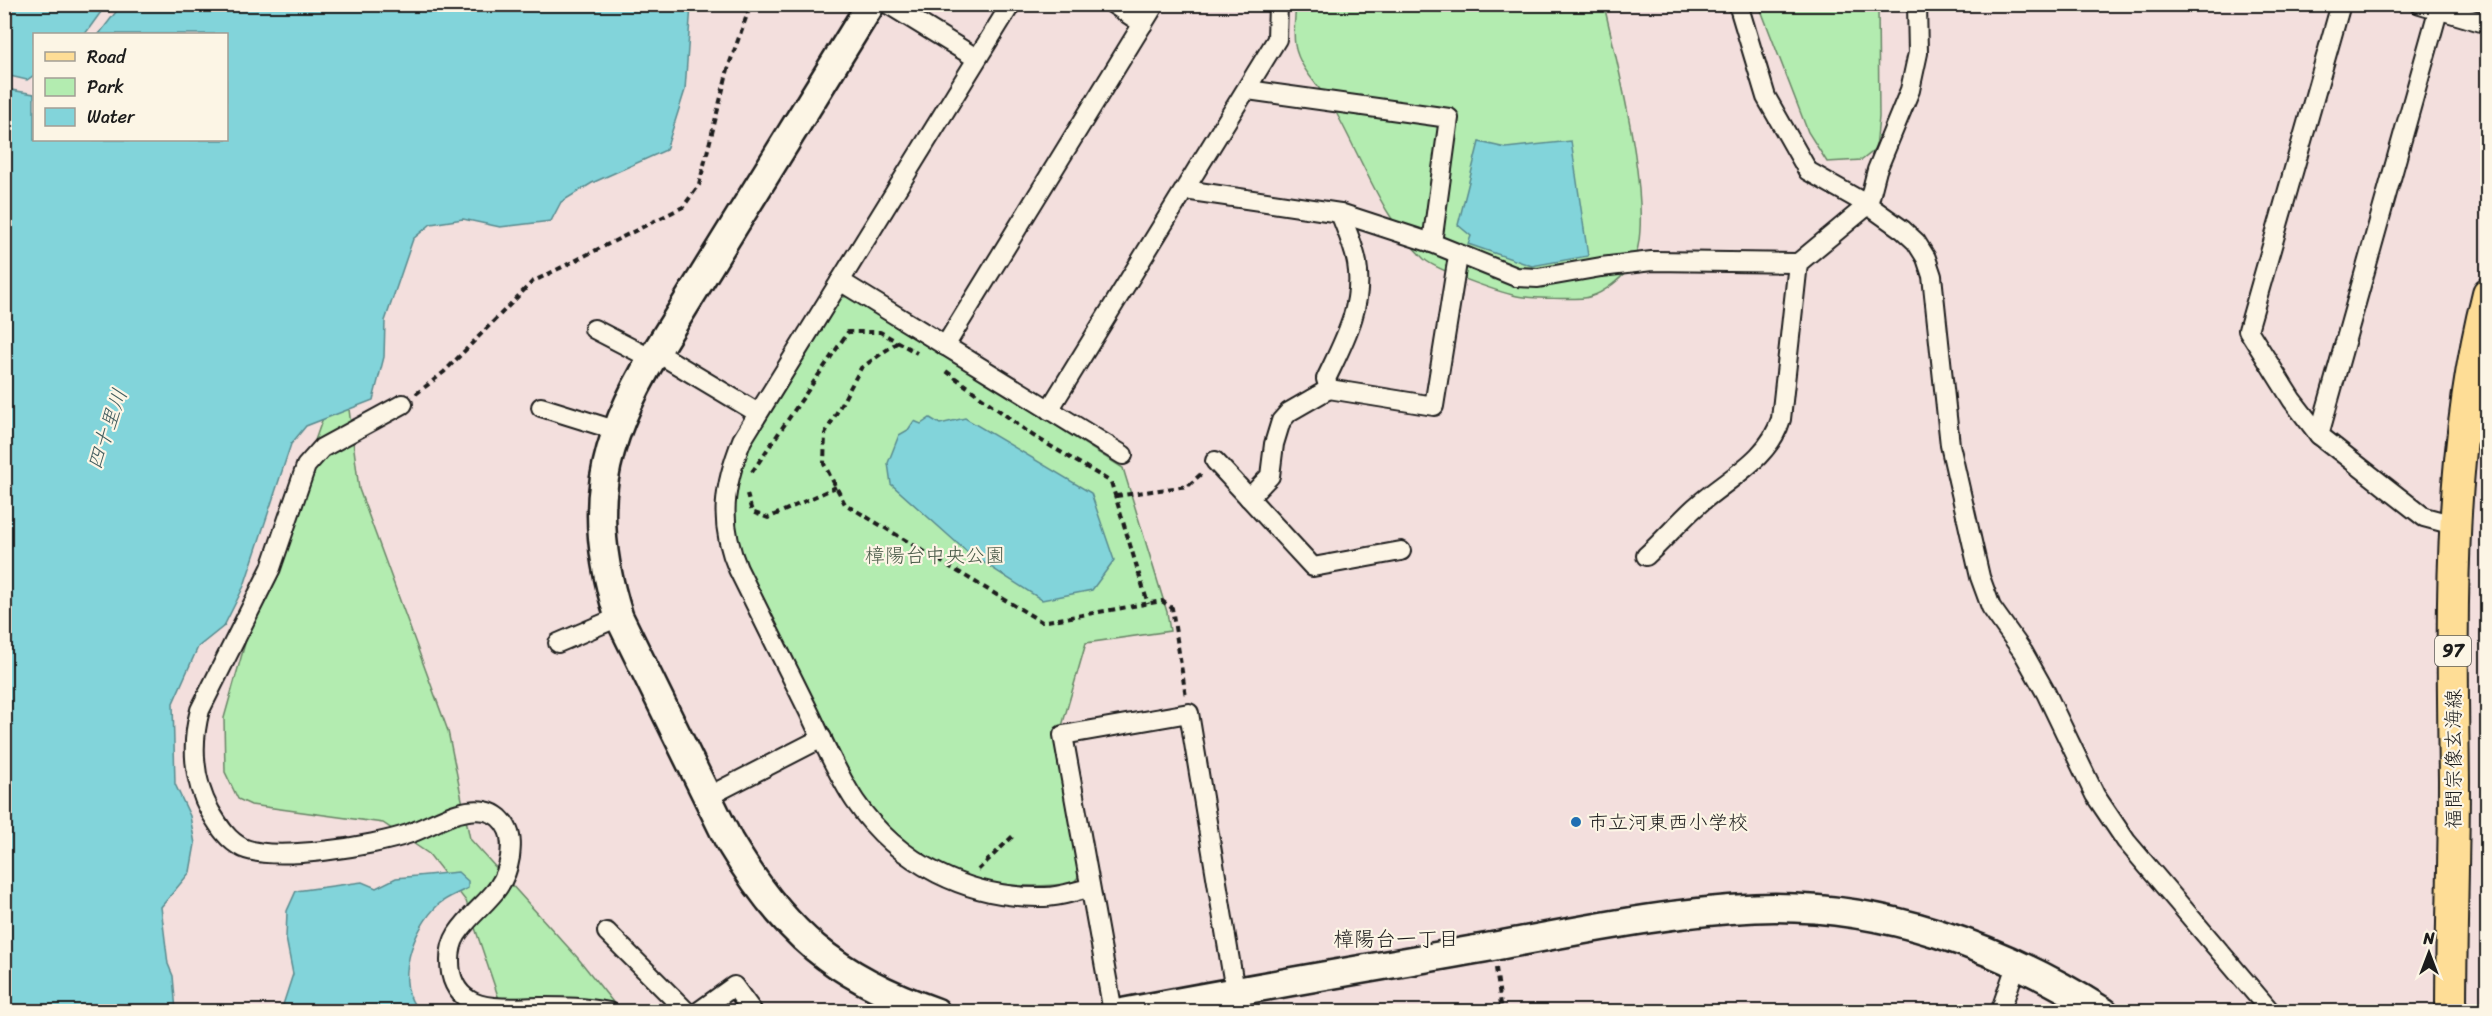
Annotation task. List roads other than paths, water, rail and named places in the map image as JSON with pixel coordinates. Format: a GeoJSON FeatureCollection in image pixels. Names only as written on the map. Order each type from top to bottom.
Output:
{"type":"FeatureCollection","features":[{"type":"Feature","properties":{"kind":"main road","name":"福間宗像玄海線"},"geometry":{"type":"LineString","coordinates":[[2451,1011],[2454,820],[2452,577],[2454,525],[2465,412],[2487,293]]}},
{"type":"Feature","properties":{"kind":"street"},"geometry":{"type":"LineString","coordinates":[[871,4],[654,356],[615,430],[605,470],[600,513],[601,548],[619,617],[707,797],[746,870],[776,911],[810,944],[849,975],[897,998],[936,1011]]}},
{"type":"Feature","properties":{"kind":"street"},"geometry":{"type":"LineString","coordinates":[[888,4],[976,58]]}},
{"type":"Feature","properties":{"kind":"street"},"geometry":{"type":"LineString","coordinates":[[1011,4],[742,440],[726,490],[726,524],[730,551],[822,738],[854,800],[878,831],[913,861],[956,884],[1007,895],[1047,897],[1090,888]]}},
{"type":"Feature","properties":{"kind":"street"},"geometry":{"type":"LineString","coordinates":[[1113,4],[1143,24]]}},
{"type":"Feature","properties":{"kind":"street"},"geometry":{"type":"LineString","coordinates":[[945,346],[1155,4]]}},
{"type":"Feature","properties":{"kind":"street"},"geometry":{"type":"LineString","coordinates":[[1049,410],[1248,90],[1277,39],[1278,4]]}},
{"type":"Feature","properties":{"kind":"street"},"geometry":{"type":"LineString","coordinates":[[1738,4],[1766,97],[1808,171],[1869,205],[1916,242],[1926,258],[1932,276],[1950,446],[1980,577],[1992,607],[2023,652],[2046,693],[2095,795],[2126,841],[2271,1011]]}},
{"type":"Feature","properties":{"kind":"street"},"geometry":{"type":"LineString","coordinates":[[1185,190],[1340,213],[1432,243],[1458,256],[1516,277],[1538,279],[1601,267],[1652,261],[1798,262],[1869,205],[1877,170],[1910,90],[1917,53],[1917,4]]}},
{"type":"Feature","properties":{"kind":"street"},"geometry":{"type":"LineString","coordinates":[[2341,4],[2248,330],[2292,400],[2319,435],[2424,517],[2454,525]]}},
{"type":"Feature","properties":{"kind":"street"},"geometry":{"type":"LineString","coordinates":[[2420,4],[2439,7],[2487,24]]}},
{"type":"Feature","properties":{"kind":"street"},"geometry":{"type":"LineString","coordinates":[[2319,435],[2439,7]]}},
{"type":"Feature","properties":{"kind":"street"},"geometry":{"type":"LineString","coordinates":[[1248,90],[1449,118],[1432,243]]}},
{"type":"Feature","properties":{"kind":"street"},"geometry":{"type":"LineString","coordinates":[[1329,389],[1326,379],[1355,317],[1359,296],[1357,262],[1340,213]]}},
{"type":"Feature","properties":{"kind":"street"},"geometry":{"type":"LineString","coordinates":[[1249,498],[1270,476],[1274,444],[1281,421],[1290,412],[1329,389],[1434,406],[1458,256]]}},
{"type":"Feature","properties":{"kind":"street"},"geometry":{"type":"LineString","coordinates":[[1646,556],[1698,504],[1766,450],[1776,436],[1781,418],[1798,262]]}},
{"type":"Feature","properties":{"kind":"street"},"geometry":{"type":"LineString","coordinates":[[840,281],[1123,455]]}},
{"type":"Feature","properties":{"kind":"street"},"geometry":{"type":"LineString","coordinates":[[594,329],[654,356],[758,413]]}},
{"type":"Feature","properties":{"kind":"street"},"geometry":{"type":"LineString","coordinates":[[403,404],[322,448],[306,466],[271,568],[201,710],[194,733],[196,770],[200,786],[219,826],[231,842],[245,849],[264,853],[296,853],[384,840],[475,810],[497,816],[505,823],[510,834],[508,866],[490,900],[457,934],[450,950],[453,982],[461,996],[473,1004],[489,1009],[585,1007],[609,1011]]}},
{"type":"Feature","properties":{"kind":"street"},"geometry":{"type":"LineString","coordinates":[[541,407],[615,430]]}},
{"type":"Feature","properties":{"kind":"street"},"geometry":{"type":"LineString","coordinates":[[1215,461],[1313,567],[1401,551]]}},
{"type":"Feature","properties":{"kind":"street"},"geometry":{"type":"LineString","coordinates":[[558,643],[619,617]]}},
{"type":"Feature","properties":{"kind":"street"},"geometry":{"type":"LineString","coordinates":[[1113,1011],[1063,735],[1189,713],[1235,991]]}},
{"type":"Feature","properties":{"kind":"street"},"geometry":{"type":"LineString","coordinates":[[707,797],[822,738]]}},
{"type":"Feature","properties":{"kind":"street"},"geometry":{"type":"LineString","coordinates":[[1125,1011],[1666,917],[1758,908],[1826,910],[1899,922],[1957,938],[2064,986],[2104,1011]]}},
{"type":"Feature","properties":{"kind":"street"},"geometry":{"type":"LineString","coordinates":[[607,932],[687,1011]]}},
{"type":"Feature","properties":{"kind":"street"},"geometry":{"type":"LineString","coordinates":[[2000,1011],[2017,963]]}},
{"type":"Feature","properties":{"kind":"street"},"geometry":{"type":"LineString","coordinates":[[698,1011],[734,986],[753,1011]]}},
{"type":"Feature","properties":{"kind":"water"},"geometry":{"type":"Polygon","coordinates":[[[5,4],[106,4],[86,33],[33,33],[33,76],[27,80],[5,75],[5,4]]]}},
{"type":"Feature","properties":{"kind":"water","name":"四十里川"},"geometry":{"type":"Polygon","coordinates":[[[122,4],[691,5],[685,90],[666,150],[592,183],[561,202],[551,221],[500,227],[463,219],[431,224],[413,239],[385,321],[384,357],[373,400],[306,426],[291,444],[244,586],[224,626],[198,647],[173,703],[175,784],[190,816],[195,844],[190,872],[161,907],[168,964],[173,976],[176,1011],[5,1011],[5,89],[33,94],[33,141],[228,141],[228,33],[100,33],[122,4]]]}},
{"type":"Feature","properties":{"kind":"water"},"geometry":{"type":"Polygon","coordinates":[[[1571,141],[1588,256],[1532,266],[1468,244],[1471,236],[1458,225],[1479,142],[1506,148],[1571,141]]]}},
{"type":"Feature","properties":{"kind":"water"},"geometry":{"type":"Polygon","coordinates":[[[930,418],[940,424],[965,418],[1091,493],[1114,560],[1092,590],[1042,600],[967,552],[891,484],[888,463],[899,435],[908,430],[914,421],[921,424],[930,418]]]}},
{"type":"Feature","properties":{"kind":"water"},"geometry":{"type":"Polygon","coordinates":[[[458,872],[468,881],[468,888],[439,904],[421,927],[414,941],[407,971],[407,985],[411,999],[419,1011],[281,1011],[293,974],[286,938],[287,911],[296,891],[362,882],[376,888],[396,878],[458,872]]]}},
{"type":"Feature","properties":{"kind":"place","name":"市立河東西小学校"},"geometry":{"type":"Point","coordinates":[1576,822]}},
{"type":"Feature","properties":{"kind":"district","name":"樟陽台一丁目"},"geometry":{"type":"Point","coordinates":[1396,939]}},
{"type":"Feature","properties":{"kind":"park label","name":"樟陽台中央公園"},"geometry":{"type":"Point","coordinates":[935,555]}}]}
